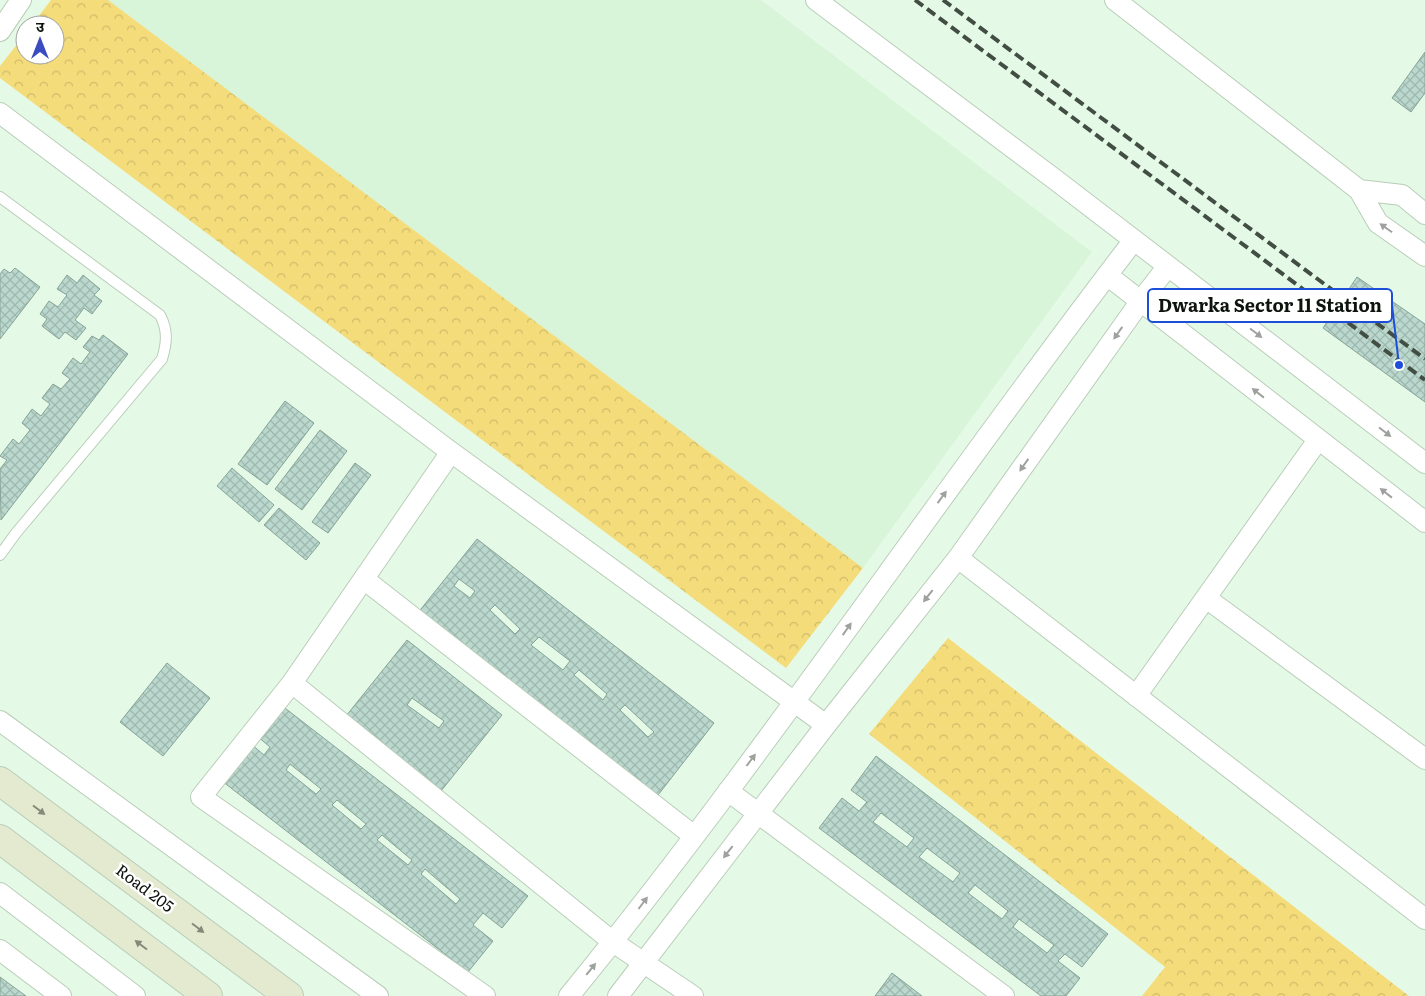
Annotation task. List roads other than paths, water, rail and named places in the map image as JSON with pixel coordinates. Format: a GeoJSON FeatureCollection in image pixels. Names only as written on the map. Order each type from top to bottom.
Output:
{"type":"FeatureCollection","features":[{"type":"Feature","properties":{"kind":"main road","name":"Road 205"},"geometry":{"type":"LineString","coordinates":[[0,781],[289,996]]}},
{"type":"Feature","properties":{"kind":"main road"},"geometry":{"type":"LineString","coordinates":[[0,839],[208,996]]}},
{"type":"Feature","properties":{"kind":"street"},"geometry":{"type":"LineString","coordinates":[[0,31],[21,0]]}},
{"type":"Feature","properties":{"kind":"street"},"geometry":{"type":"LineString","coordinates":[[816,0],[1425,463]]}},
{"type":"Feature","properties":{"kind":"street"},"geometry":{"type":"LineString","coordinates":[[1115,0],[1359,190],[1378,223],[1425,256]]}},
{"type":"Feature","properties":{"kind":"street"},"geometry":{"type":"LineString","coordinates":[[0,113],[451,452],[826,725]]}},
{"type":"Feature","properties":{"kind":"street"},"geometry":{"type":"LineString","coordinates":[[1359,190],[1402,195],[1425,214]]}},
{"type":"Feature","properties":{"kind":"street"},"geometry":{"type":"LineString","coordinates":[[569,996],[613,942],[795,703],[956,477],[1134,240]]}},
{"type":"Feature","properties":{"kind":"street"},"geometry":{"type":"LineString","coordinates":[[618,996],[826,725],[958,558],[1140,302],[1168,266]]}},
{"type":"Feature","properties":{"kind":"street"},"geometry":{"type":"LineString","coordinates":[[1106,275],[1425,522]]}},
{"type":"Feature","properties":{"kind":"street"},"geometry":{"type":"LineString","coordinates":[[1136,696],[1318,440]]}},
{"type":"Feature","properties":{"kind":"street"},"geometry":{"type":"LineString","coordinates":[[451,452],[365,580],[292,683],[201,797],[484,996]]}},
{"type":"Feature","properties":{"kind":"street"},"geometry":{"type":"LineString","coordinates":[[958,558],[1425,919]]}},
{"type":"Feature","properties":{"kind":"street"},"geometry":{"type":"LineString","coordinates":[[365,580],[694,836]]}},
{"type":"Feature","properties":{"kind":"street"},"geometry":{"type":"LineString","coordinates":[[1206,598],[1425,759]]}},
{"type":"Feature","properties":{"kind":"street"},"geometry":{"type":"LineString","coordinates":[[292,683],[679,993]]}},
{"type":"Feature","properties":{"kind":"street"},"geometry":{"type":"LineString","coordinates":[[0,721],[378,996]]}},
{"type":"Feature","properties":{"kind":"street"},"geometry":{"type":"LineString","coordinates":[[728,791],[1004,996]]}},
{"type":"Feature","properties":{"kind":"street"},"geometry":{"type":"LineString","coordinates":[[0,894],[135,996]]}},
{"type":"Feature","properties":{"kind":"street"},"geometry":{"type":"LineString","coordinates":[[0,950],[61,996]]}},
{"type":"Feature","properties":{"kind":"lane"},"geometry":{"type":"LineString","coordinates":[[0,197],[160,315],[166,327],[166,346],[162,359],[16,533],[0,555]]}},
{"type":"Feature","properties":{"kind":"railway"},"geometry":{"type":"LineString","coordinates":[[915,0],[1425,380]]}},
{"type":"Feature","properties":{"kind":"railway"},"geometry":{"type":"LineString","coordinates":[[943,0],[1425,359]]}},
{"type":"Feature","properties":{"kind":"place","name":"Dwarka Sector 11 Station"},"geometry":{"type":"Point","coordinates":[1399,365]}}]}
